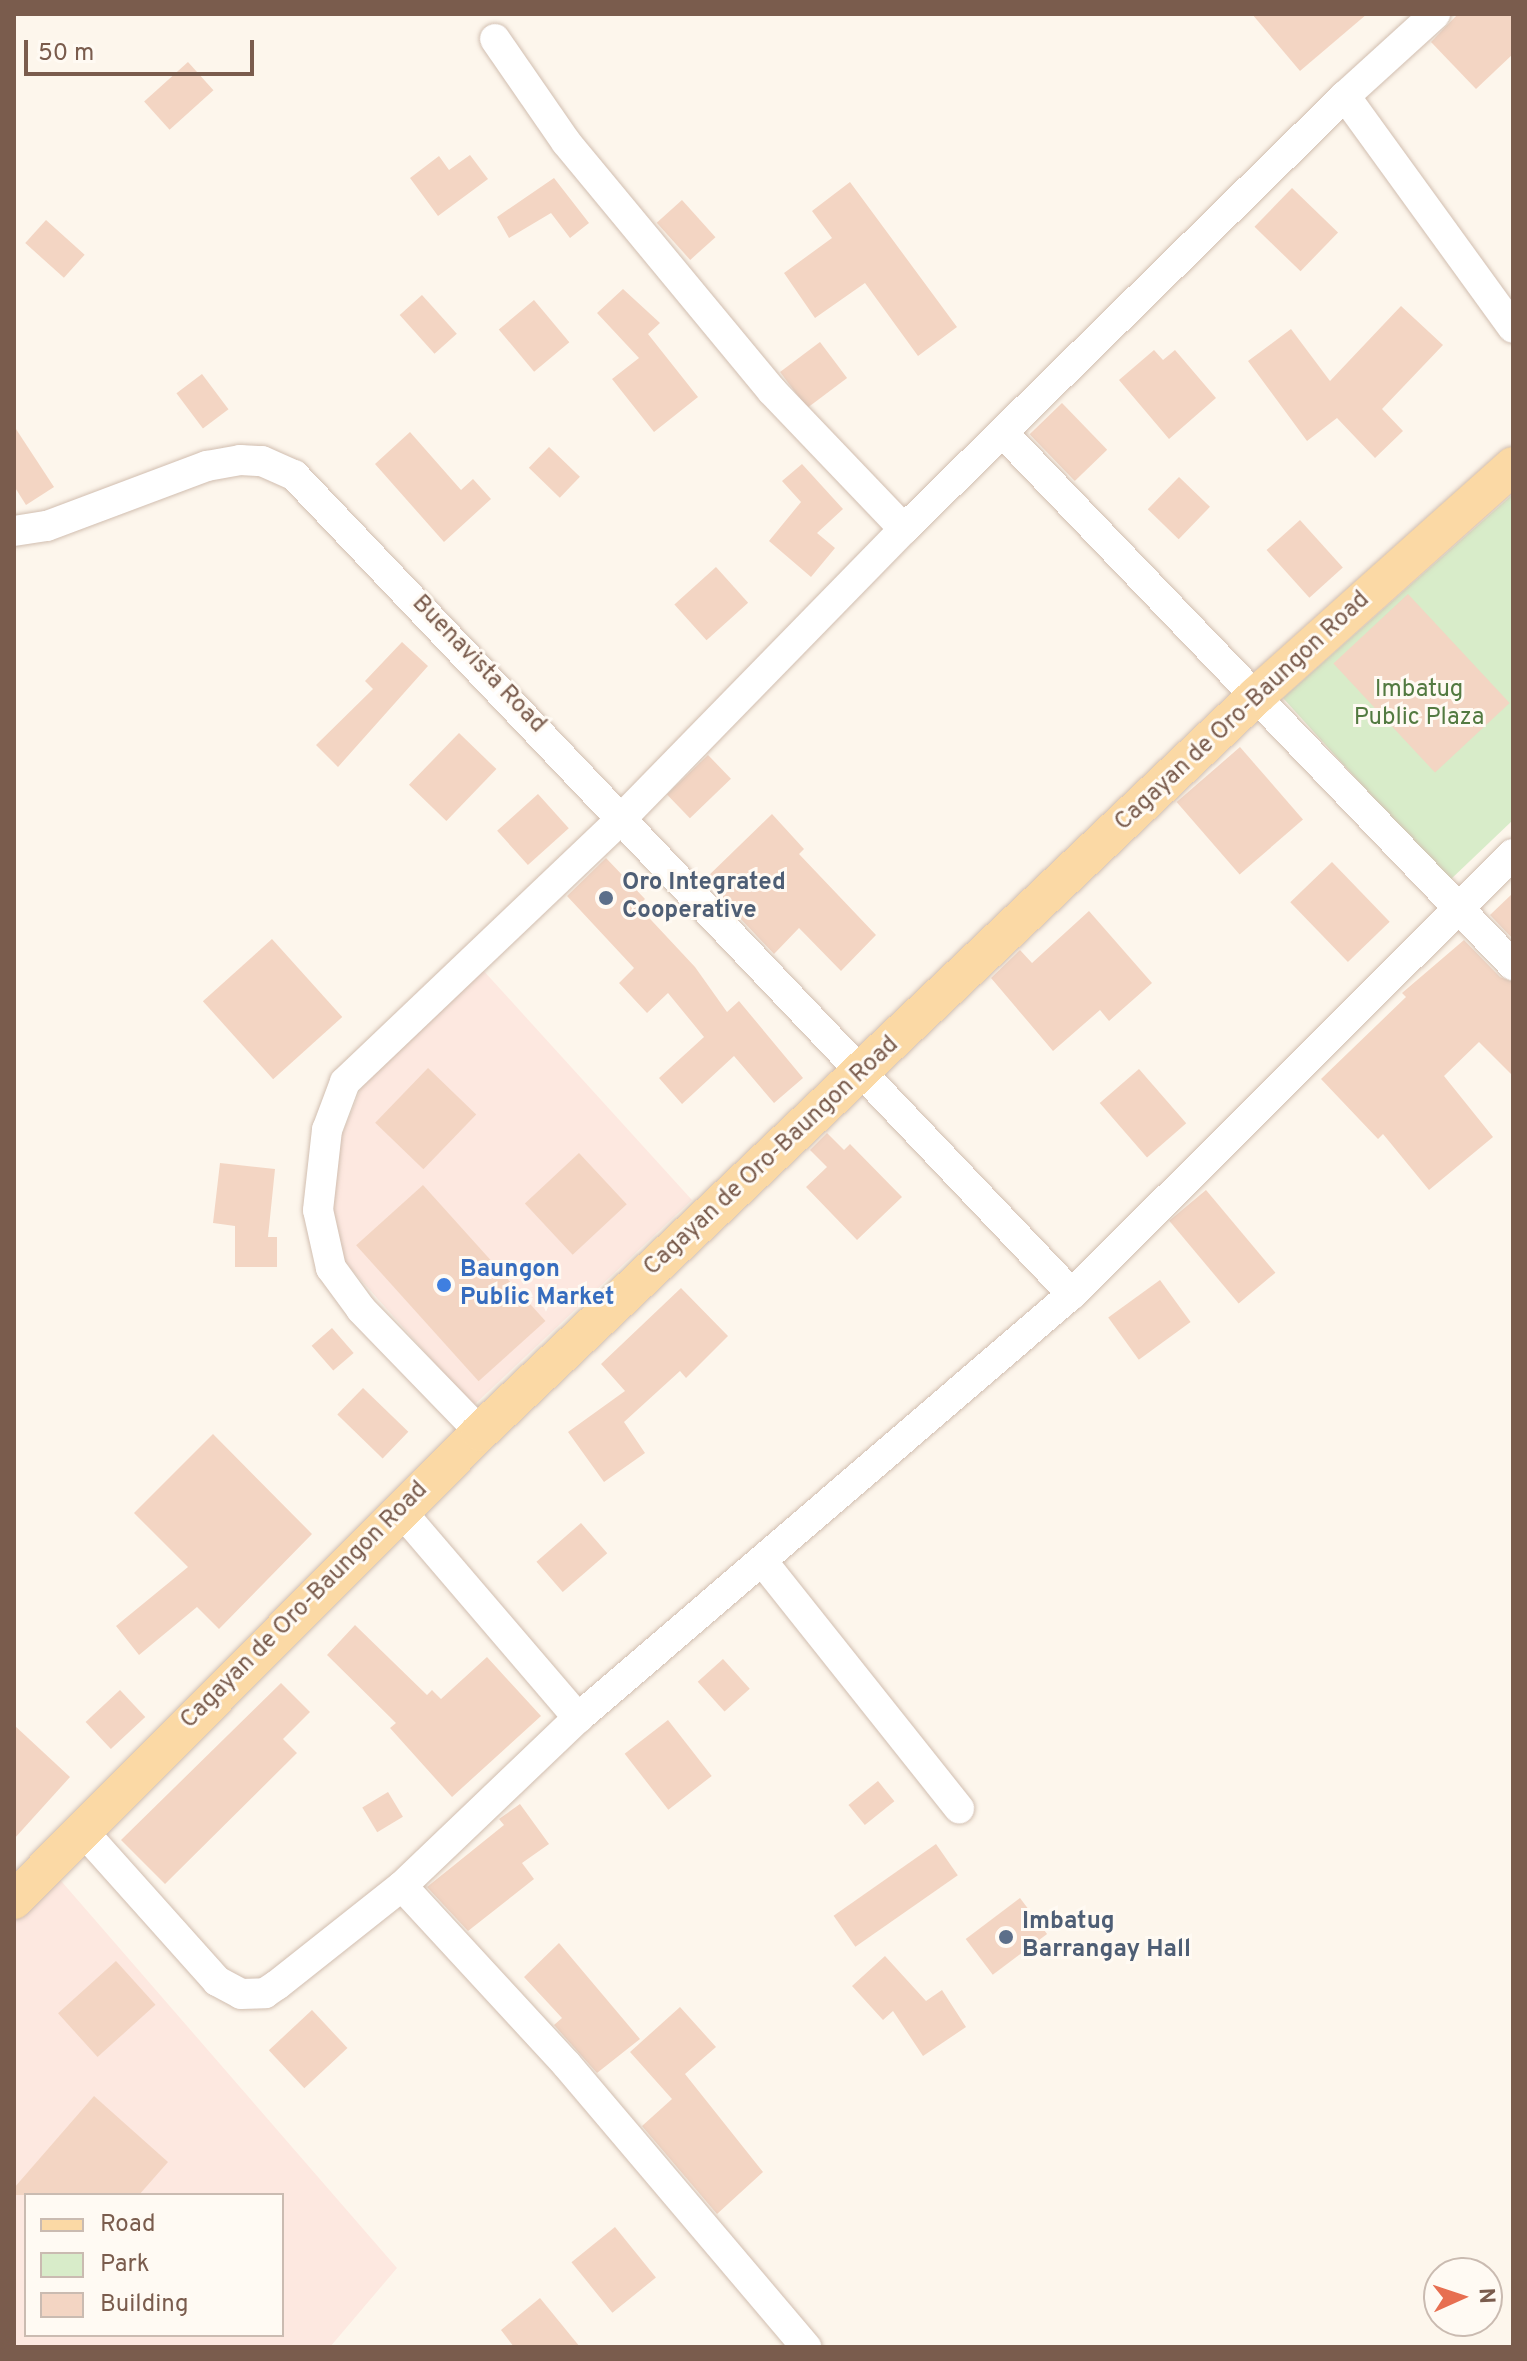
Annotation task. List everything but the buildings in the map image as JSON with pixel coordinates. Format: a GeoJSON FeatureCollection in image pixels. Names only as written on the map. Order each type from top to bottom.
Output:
{"type":"FeatureCollection","features":[{"type":"Feature","properties":{"kind":"main road","name":"Cagayan de Oro-Baungon Road"},"geometry":{"type":"LineString","coordinates":[[14,1900],[480,1432],[1256,696],[1513,466]]}},
{"type":"Feature","properties":{"kind":"street"},"geometry":{"type":"LineString","coordinates":[[480,1432],[361,1309],[331,1268],[318,1210],[327,1130],[345,1082],[378,1046],[622,818],[904,529],[1345,96],[1435,14]]}},
{"type":"Feature","properties":{"kind":"street"},"geometry":{"type":"LineString","coordinates":[[495,39],[566,142],[772,391],[904,529]]}},
{"type":"Feature","properties":{"kind":"street"},"geometry":{"type":"LineString","coordinates":[[1345,96],[1513,328]]}},
{"type":"Feature","properties":{"kind":"street"},"geometry":{"type":"LineString","coordinates":[[1004,434],[1513,965]]}},
{"type":"Feature","properties":{"kind":"street","name":"Buenavista Road"},"geometry":{"type":"LineString","coordinates":[[14,531],[47,526],[218,464],[262,461],[294,475],[1072,1294]]}},
{"type":"Feature","properties":{"kind":"street"},"geometry":{"type":"LineString","coordinates":[[82,1830],[217,1981],[241,1994],[265,1993],[277,1985],[402,1886],[578,1718],[1072,1294],[1513,854]]}},
{"type":"Feature","properties":{"kind":"street"},"geometry":{"type":"LineString","coordinates":[[400,1510],[578,1718]]}},
{"type":"Feature","properties":{"kind":"street"},"geometry":{"type":"LineString","coordinates":[[763,1562],[959,1808]]}},
{"type":"Feature","properties":{"kind":"street"},"geometry":{"type":"LineString","coordinates":[[402,1886],[578,2077],[806,2347]]}},
{"type":"Feature","properties":{"kind":"shaded area"},"geometry":{"type":"Polygon","coordinates":[[[482,969],[692,1200],[473,1406],[345,1262],[331,1204],[337,1147],[362,1086],[482,969]]]}},
{"type":"Feature","properties":{"kind":"shaded area"},"geometry":{"type":"Polygon","coordinates":[[[56,1875],[397,2268],[330,2347],[14,2347],[14,1922],[56,1875]]]}},
{"type":"Feature","properties":{"kind":"green space","name":"Imbatug Public Plaza"},"geometry":{"type":"Polygon","coordinates":[[[1513,494],[1513,820],[1449,881],[1283,698],[1513,494]]]}},
{"type":"Feature","properties":{"kind":"place","name":"Oro Integrated Cooperative"},"geometry":{"type":"Point","coordinates":[606,898]}},
{"type":"Feature","properties":{"kind":"place","name":"Baungon Public Market"},"geometry":{"type":"Point","coordinates":[444,1285]}},
{"type":"Feature","properties":{"kind":"place","name":"Imbatug Barrangay Hall"},"geometry":{"type":"Point","coordinates":[1006,1937]}}]}
